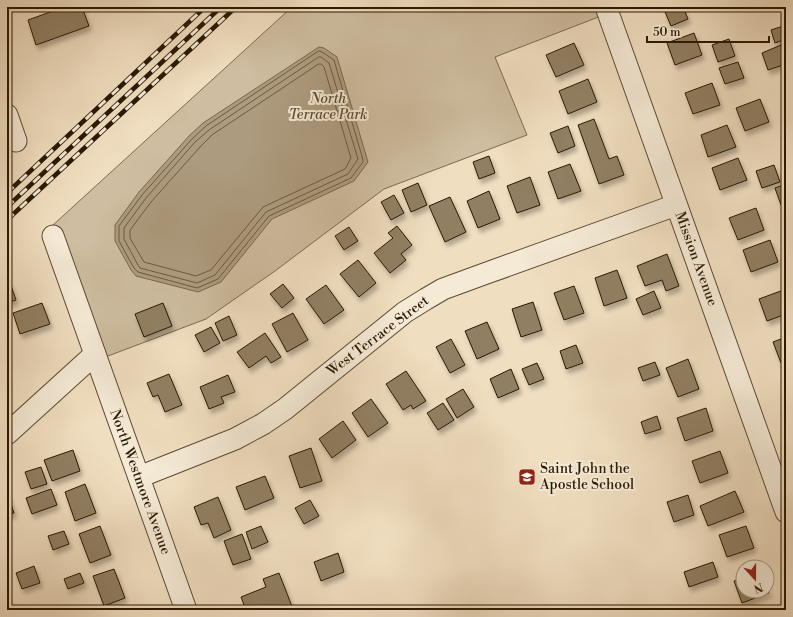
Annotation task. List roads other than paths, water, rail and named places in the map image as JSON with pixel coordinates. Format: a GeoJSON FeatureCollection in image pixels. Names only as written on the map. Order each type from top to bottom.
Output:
{"type":"FeatureCollection","features":[{"type":"Feature","properties":{"kind":"street","name":"Mission Avenue"},"geometry":{"type":"LineString","coordinates":[[606,7],[786,512]]}},
{"type":"Feature","properties":{"kind":"street"},"geometry":{"type":"LineString","coordinates":[[7,115],[16,142]]}},
{"type":"Feature","properties":{"kind":"street","name":"West Terrace Street"},"geometry":{"type":"LineString","coordinates":[[139,477],[235,439],[263,424],[285,409],[405,312],[443,289],[676,205]]}},
{"type":"Feature","properties":{"kind":"street","name":"North Westmore Avenue"},"geometry":{"type":"LineString","coordinates":[[53,236],[186,610]]}},
{"type":"Feature","properties":{"kind":"street"},"geometry":{"type":"LineString","coordinates":[[7,434],[95,354]]}},
{"type":"Feature","properties":{"kind":"water"},"geometry":{"type":"Polygon","coordinates":[[[319,47],[324,48],[337,57],[368,162],[354,181],[272,219],[221,282],[198,292],[136,276],[131,270],[115,241],[115,225],[139,192],[189,136],[203,123],[319,47]]]}},
{"type":"Feature","properties":{"kind":"railway"},"geometry":{"type":"LineString","coordinates":[[7,193],[205,7]]}},
{"type":"Feature","properties":{"kind":"railway"},"geometry":{"type":"LineString","coordinates":[[7,207],[221,7]]}},
{"type":"Feature","properties":{"kind":"railway"},"geometry":{"type":"LineString","coordinates":[[7,220],[236,7]]}},
{"type":"Feature","properties":{"kind":"place","name":"Saint John the Apostle School"},"geometry":{"type":"Point","coordinates":[527,477]}},
{"type":"Feature","properties":{"kind":"park label","name":"North Terrace Park"},"geometry":{"type":"Point","coordinates":[328,108]}}]}
